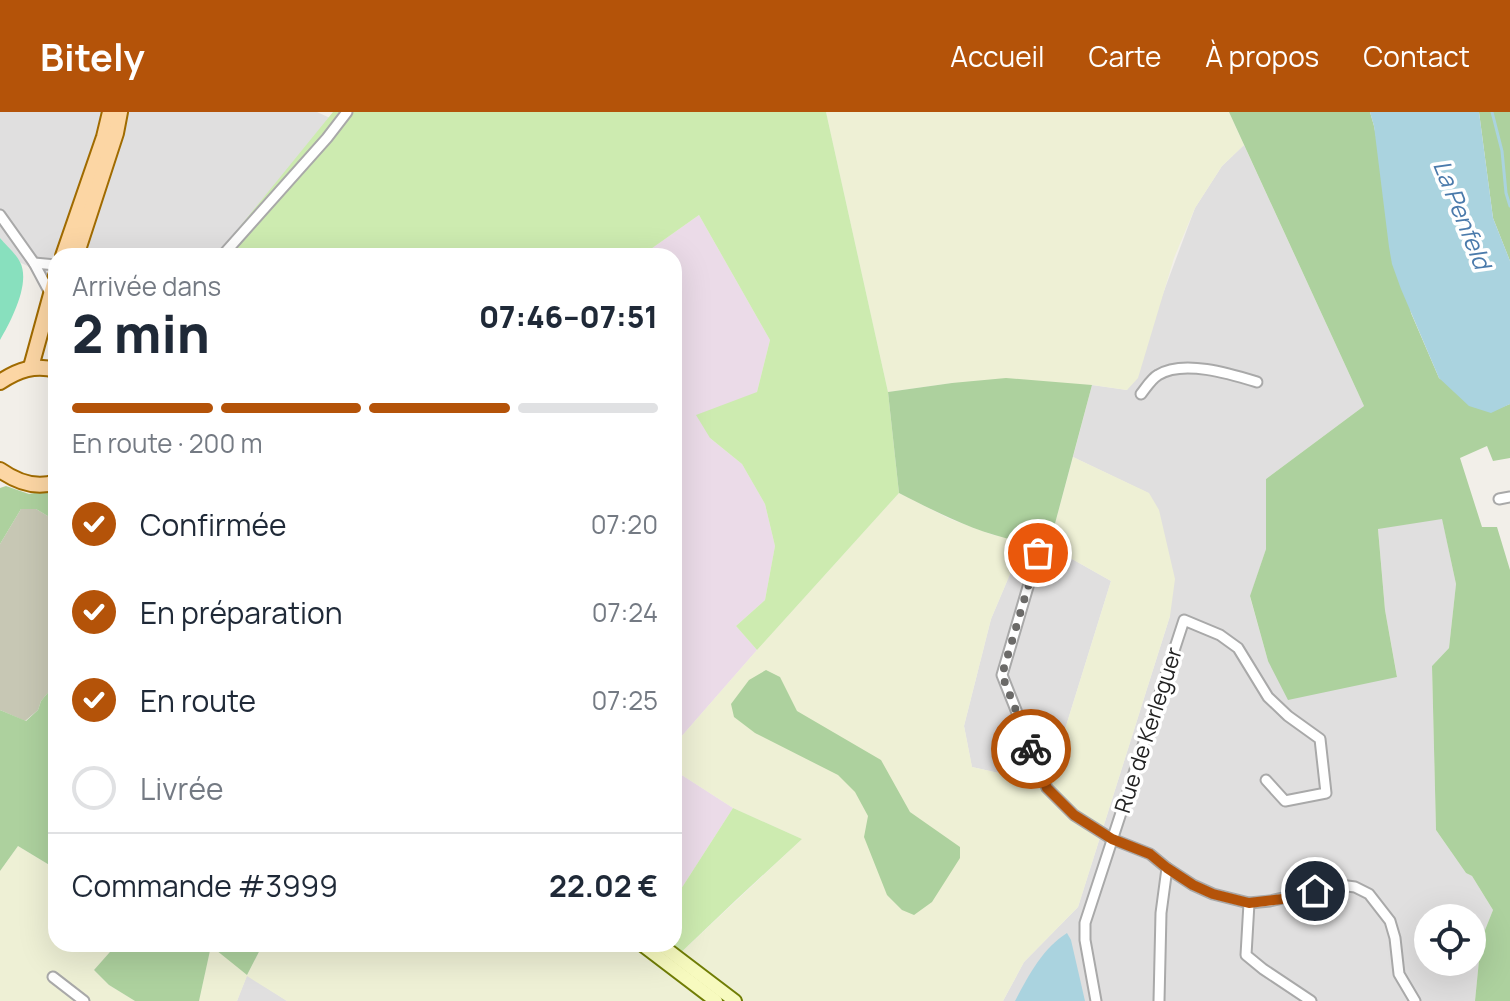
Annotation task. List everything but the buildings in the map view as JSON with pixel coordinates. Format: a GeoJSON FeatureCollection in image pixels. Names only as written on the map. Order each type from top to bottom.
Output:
{"type":"FeatureCollection","features":[{"type":"Feature","properties":{"kind":"main road"},"geometry":{"type":"LineString","coordinates":[[66,248],[96,163],[110,112]]}},
{"type":"Feature","properties":{"kind":"main road"},"geometry":{"type":"LineString","coordinates":[[79,248],[120,112]]}},
{"type":"Feature","properties":{"kind":"main road"},"geometry":{"type":"LineString","coordinates":[[31,367],[48,301]]}},
{"type":"Feature","properties":{"kind":"main road"},"geometry":{"type":"LineString","coordinates":[[0,382],[13,373],[31,367],[48,368]]}},
{"type":"Feature","properties":{"kind":"main road"},"geometry":{"type":"LineString","coordinates":[[0,471],[16,480],[48,484]]}},
{"type":"Feature","properties":{"kind":"main road"},"geometry":{"type":"LineString","coordinates":[[652,952],[716,1001]]}},
{"type":"Feature","properties":{"kind":"main road"},"geometry":{"type":"LineString","coordinates":[[671,952],[735,1001]]}},
{"type":"Feature","properties":{"kind":"street"},"geometry":{"type":"LineString","coordinates":[[229,248],[347,112]]}},
{"type":"Feature","properties":{"kind":"street"},"geometry":{"type":"LineString","coordinates":[[0,215],[34,263],[48,289]]}},
{"type":"Feature","properties":{"kind":"street"},"geometry":{"type":"LineString","coordinates":[[34,263],[48,264]]}},
{"type":"Feature","properties":{"kind":"street"},"geometry":{"type":"LineString","coordinates":[[1141,394],[1156,376],[1174,368],[1200,369],[1257,382]]}},
{"type":"Feature","properties":{"kind":"street"},"geometry":{"type":"LineString","coordinates":[[1499,499],[1510,497]]}},
{"type":"Feature","properties":{"kind":"street","name":"Rue de Kerleguer"},"geometry":{"type":"LineString","coordinates":[[1038,553],[1002,675],[1047,788],[1074,815],[1112,839]]}},
{"type":"Feature","properties":{"kind":"street","name":"Rue de Kerleguer"},"geometry":{"type":"LineString","coordinates":[[1096,1001],[1085,923],[1184,620],[1220,635],[1238,648],[1268,697],[1320,739],[1326,793],[1285,801],[1266,780]]}},
{"type":"Feature","properties":{"kind":"street"},"geometry":{"type":"LineString","coordinates":[[1112,839],[1150,854],[1193,885],[1213,894],[1249,903],[1290,898],[1340,885],[1355,887],[1369,894],[1390,921],[1399,974],[1415,1001]]}},
{"type":"Feature","properties":{"kind":"street"},"geometry":{"type":"LineString","coordinates":[[1159,1001],[1161,913],[1167,868]]}},
{"type":"Feature","properties":{"kind":"street"},"geometry":{"type":"LineString","coordinates":[[1249,903],[1246,955],[1311,1001]]}},
{"type":"Feature","properties":{"kind":"street"},"geometry":{"type":"LineString","coordinates":[[53,977],[84,1001]]}},
{"type":"Feature","properties":{"kind":"shaded area"},"geometry":{"type":"Polygon","coordinates":[[[0,112],[317,112],[330,118],[223,248],[48,248],[48,275],[21,263],[0,238],[0,112]]]}},
{"type":"Feature","properties":{"kind":"shaded area"},"geometry":{"type":"Polygon","coordinates":[[[826,112],[1229,112],[1244,145],[1222,166],[1195,208],[1174,258],[1138,378],[1127,390],[1092,385],[952,383],[888,392],[826,112]]]}},
{"type":"Feature","properties":{"kind":"shaded area"},"geometry":{"type":"Polygon","coordinates":[[[1244,145],[1364,406],[1266,479],[1266,549],[1250,597],[1268,661],[1397,676],[1385,610],[1378,528],[1442,518],[1456,584],[1449,648],[1432,666],[1436,830],[1466,873],[1472,876],[1493,910],[1486,928],[1486,904],[1414,904],[1414,976],[1477,976],[1475,1001],[1003,1001],[1024,962],[1078,907],[1170,616],[1148,493],[1073,457],[1092,385],[1127,390],[1195,208],[1222,166],[1244,145]]]}},
{"type":"Feature","properties":{"kind":"shaded area"},"geometry":{"type":"Polygon","coordinates":[[[699,215],[770,340],[757,392],[710,438],[742,464],[765,504],[775,546],[765,600],[736,626],[757,650],[682,736],[682,248],[652,248],[699,215]]]}},
{"type":"Feature","properties":{"kind":"shaded area"},"geometry":{"type":"Polygon","coordinates":[[[1073,457],[1149,493],[1159,510],[1175,579],[1170,616],[1078,907],[1024,962],[1003,1001],[287,1001],[247,976],[237,1001],[199,1001],[210,952],[219,952],[247,975],[259,952],[660,952],[672,961],[802,839],[733,808],[682,775],[682,736],[899,493],[950,519],[993,535],[1024,541],[991,619],[964,726],[972,767],[1048,784],[1111,581],[1049,546],[1073,457]]]}},
{"type":"Feature","properties":{"kind":"shaded area"},"geometry":{"type":"Polygon","coordinates":[[[21,509],[36,509],[48,516],[48,693],[38,710],[25,721],[0,710],[0,544],[21,509]]]}},
{"type":"Feature","properties":{"kind":"shaded area"},"geometry":{"type":"Polygon","coordinates":[[[1024,541],[1049,546],[1111,581],[1048,784],[972,767],[964,726],[991,619],[1024,541]]]}},
{"type":"Feature","properties":{"kind":"shaded area"},"geometry":{"type":"Polygon","coordinates":[[[682,775],[733,808],[682,887],[682,775]]]}},
{"type":"Feature","properties":{"kind":"shaded area"},"geometry":{"type":"Polygon","coordinates":[[[18,846],[48,864],[48,952],[110,952],[94,970],[109,985],[135,1001],[0,1001],[0,871],[18,846]]]}},
{"type":"Feature","properties":{"kind":"shaded area"},"geometry":{"type":"Polygon","coordinates":[[[247,975],[287,1001],[237,1001],[247,975]]]}},
{"type":"Feature","properties":{"kind":"green space"},"geometry":{"type":"Polygon","coordinates":[[[333,112],[826,112],[888,392],[899,493],[757,650],[736,626],[765,600],[775,546],[765,504],[742,464],[710,438],[696,415],[757,392],[770,340],[699,215],[652,248],[222,248],[333,112]]]}},
{"type":"Feature","properties":{"kind":"green space"},"geometry":{"type":"Polygon","coordinates":[[[1229,112],[1370,112],[1411,313],[1439,378],[1490,412],[1510,404],[1510,458],[1493,461],[1487,446],[1460,458],[1482,527],[1497,527],[1510,570],[1510,1001],[1475,1001],[1477,976],[1486,976],[1486,928],[1493,910],[1472,876],[1466,873],[1436,830],[1432,666],[1449,648],[1456,584],[1442,519],[1378,529],[1385,610],[1397,677],[1288,700],[1268,661],[1250,596],[1266,549],[1266,479],[1364,406],[1229,112]]]}},
{"type":"Feature","properties":{"kind":"green space"},"geometry":{"type":"Polygon","coordinates":[[[1479,112],[1510,112],[1510,261],[1493,218],[1479,112]]]}},
{"type":"Feature","properties":{"kind":"green space"},"geometry":{"type":"Polygon","coordinates":[[[0,238],[20,262],[23,280],[18,302],[0,340],[0,238]]]}},
{"type":"Feature","properties":{"kind":"green space"},"geometry":{"type":"Polygon","coordinates":[[[1006,378],[1092,385],[1049,546],[989,533],[899,493],[888,392],[1006,378]]]}},
{"type":"Feature","properties":{"kind":"green space"},"geometry":{"type":"Polygon","coordinates":[[[6,486],[29,494],[48,490],[48,516],[36,509],[21,509],[0,544],[0,488],[6,486]]]}},
{"type":"Feature","properties":{"kind":"green space"},"geometry":{"type":"Polygon","coordinates":[[[766,670],[780,677],[797,711],[881,760],[910,812],[960,847],[960,858],[932,902],[914,915],[902,910],[887,895],[864,837],[868,816],[855,792],[838,775],[755,733],[734,717],[731,704],[749,680],[766,670]]]}},
{"type":"Feature","properties":{"kind":"green space"},"geometry":{"type":"Polygon","coordinates":[[[48,693],[48,864],[18,846],[0,871],[0,710],[26,721],[38,710],[48,693]]]}},
{"type":"Feature","properties":{"kind":"green space"},"geometry":{"type":"Polygon","coordinates":[[[733,808],[802,839],[682,951],[682,887],[733,808]]]}},
{"type":"Feature","properties":{"kind":"green space"},"geometry":{"type":"Polygon","coordinates":[[[110,952],[210,952],[199,1001],[135,1001],[109,985],[94,970],[110,952]]]}},
{"type":"Feature","properties":{"kind":"green space"},"geometry":{"type":"Polygon","coordinates":[[[218,952],[259,952],[247,975],[218,952]]]}},
{"type":"Feature","properties":{"kind":"green space"},"geometry":{"type":"Polygon","coordinates":[[[660,952],[681,952],[672,961],[660,952]]]}},
{"type":"Feature","properties":{"kind":"water"},"geometry":{"type":"Polygon","coordinates":[[[1370,112],[1479,112],[1493,218],[1510,261],[1510,404],[1491,413],[1469,406],[1439,378],[1401,289],[1389,247],[1370,112]]]}},
{"type":"Feature","properties":{"kind":"water"},"geometry":{"type":"Polygon","coordinates":[[[1067,933],[1085,1001],[1015,1001],[1043,955],[1067,933]]]}},
{"type":"Feature","properties":{"kind":"waterway","name":"La Penfeld"},"geometry":{"type":"LineString","coordinates":[[1492,112],[1502,151],[1510,206]]}},
{"type":"Feature","properties":{"kind":"way so far"},"geometry":{"type":"LineString","coordinates":[[1031,749],[1002,675],[1038,553]]}},
{"type":"Feature","properties":{"kind":"route"},"geometry":{"type":"LineString","coordinates":[[1031,749],[1047,788],[1074,815],[1112,839],[1150,854],[1193,885],[1213,894],[1249,903],[1290,898],[1315,891]]}}]}
